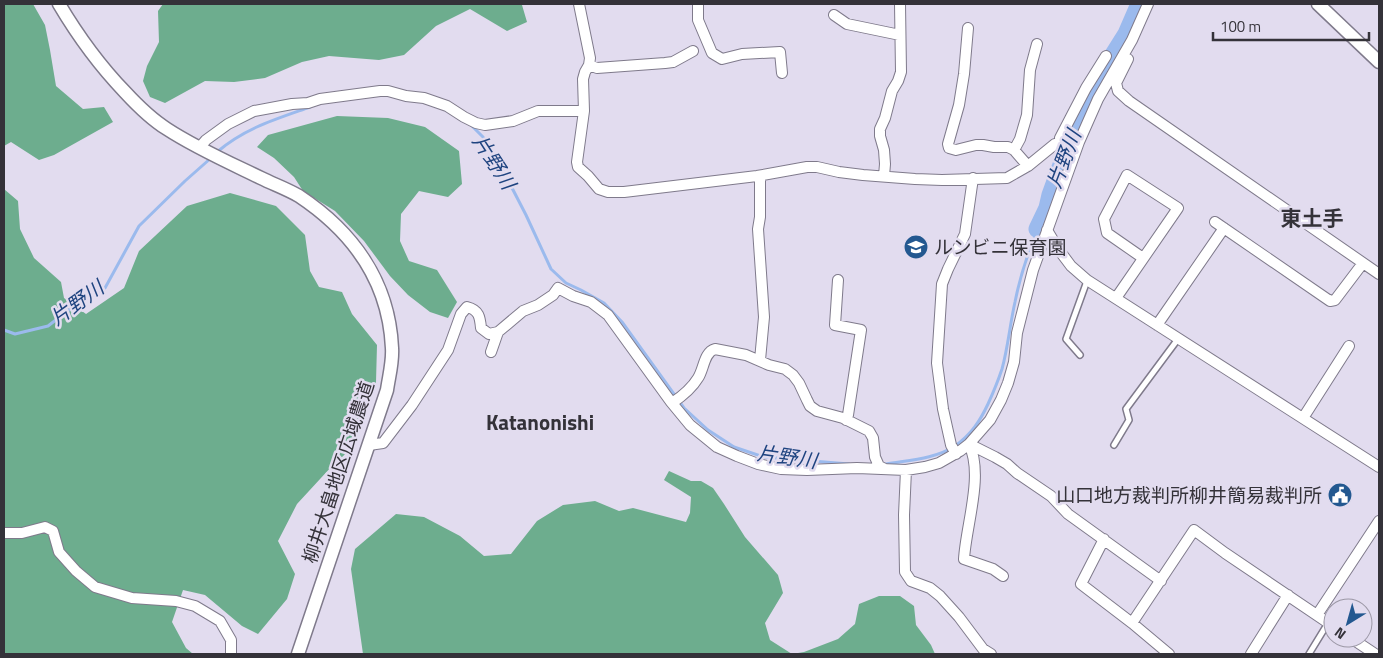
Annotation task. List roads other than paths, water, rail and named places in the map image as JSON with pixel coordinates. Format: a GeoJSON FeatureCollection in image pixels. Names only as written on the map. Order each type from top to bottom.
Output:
{"type":"FeatureCollection","features":[{"type":"Feature","properties":{"kind":"street","name":"柳井大畠地区広域農道"},"geometry":{"type":"LineString","coordinates":[[59,4],[74,30],[103,68],[138,105],[166,129],[204,150],[298,196],[336,226],[364,259],[382,294],[389,322],[392,350],[387,390],[298,654]]}},
{"type":"Feature","properties":{"kind":"street"},"geometry":{"type":"LineString","coordinates":[[580,4],[590,58],[583,79],[584,111],[577,162],[578,167],[596,183],[599,189],[608,192],[624,192],[760,176],[817,166],[839,172],[942,180],[1007,178],[1028,166],[1055,144],[1070,142]]}},
{"type":"Feature","properties":{"kind":"street"},"geometry":{"type":"LineString","coordinates":[[698,4],[698,20],[712,54],[722,59],[742,54],[780,52],[782,73]]}},
{"type":"Feature","properties":{"kind":"street"},"geometry":{"type":"LineString","coordinates":[[884,176],[884,150],[880,129],[892,91],[902,72],[900,4]]}},
{"type":"Feature","properties":{"kind":"street"},"geometry":{"type":"LineString","coordinates":[[369,445],[382,444],[412,405],[448,350],[461,314],[467,307],[473,308],[480,316],[481,328],[489,334],[498,332],[523,311],[538,305],[553,295],[558,288],[573,296],[591,302],[608,315],[675,401],[690,425],[717,446],[738,457],[781,469],[857,468],[906,470],[932,465],[954,450],[969,444],[990,420],[1001,400],[1014,362],[1017,333],[1033,270],[1047,230],[1070,142],[1128,48],[1148,4]]}},
{"type":"Feature","properties":{"kind":"street"},"geometry":{"type":"LineString","coordinates":[[1318,4],[1379,62]]}},
{"type":"Feature","properties":{"kind":"street"},"geometry":{"type":"LineString","coordinates":[[834,15],[847,24],[900,35]]}},
{"type":"Feature","properties":{"kind":"street"},"geometry":{"type":"LineString","coordinates":[[968,28],[959,105],[948,144],[949,148],[956,150],[976,145],[1008,147],[1014,150],[1028,166]]}},
{"type":"Feature","properties":{"kind":"street"},"geometry":{"type":"LineString","coordinates":[[1014,150],[1027,115],[1030,70],[1037,44]]}},
{"type":"Feature","properties":{"kind":"street"},"geometry":{"type":"LineString","coordinates":[[1128,48],[1130,55],[1116,83],[1118,92],[1379,274]]}},
{"type":"Feature","properties":{"kind":"street"},"geometry":{"type":"LineString","coordinates":[[589,65],[597,68],[673,62],[693,51]]}},
{"type":"Feature","properties":{"kind":"street"},"geometry":{"type":"LineString","coordinates":[[1070,142],[1060,138],[1086,88],[1106,56]]}},
{"type":"Feature","properties":{"kind":"street"},"geometry":{"type":"LineString","coordinates":[[204,150],[206,140],[228,124],[254,111],[380,91],[424,98],[447,106],[464,117],[484,125],[513,121],[538,111],[584,111]]}},
{"type":"Feature","properties":{"kind":"street"},"geometry":{"type":"LineString","coordinates":[[1116,298],[1178,208],[1127,175],[1104,219],[1106,233],[1143,258]]}},
{"type":"Feature","properties":{"kind":"street"},"geometry":{"type":"LineString","coordinates":[[760,176],[760,217],[758,229],[764,317],[760,360]]}},
{"type":"Feature","properties":{"kind":"street"},"geometry":{"type":"LineString","coordinates":[[954,450],[943,409],[937,363],[942,284],[965,234],[974,178]]}},
{"type":"Feature","properties":{"kind":"street"},"geometry":{"type":"LineString","coordinates":[[1157,325],[1219,225],[1330,301],[1335,300],[1363,262]]}},
{"type":"Feature","properties":{"kind":"street"},"geometry":{"type":"LineString","coordinates":[[1047,230],[1058,250],[1088,280],[1379,467]]}},
{"type":"Feature","properties":{"kind":"street"},"geometry":{"type":"LineString","coordinates":[[838,280],[835,325],[861,330],[846,420]]}},
{"type":"Feature","properties":{"kind":"street"},"geometry":{"type":"LineString","coordinates":[[491,352],[498,332]]}},
{"type":"Feature","properties":{"kind":"street"},"geometry":{"type":"LineString","coordinates":[[1303,418],[1349,346]]}},
{"type":"Feature","properties":{"kind":"street"},"geometry":{"type":"LineString","coordinates":[[675,401],[698,379],[707,355],[711,350],[715,348],[746,355],[769,365],[785,369],[793,375],[810,406],[817,411],[846,420],[869,431],[873,438],[875,457],[879,466],[885,469]]}},
{"type":"Feature","properties":{"kind":"street"},"geometry":{"type":"LineString","coordinates":[[969,444],[1007,464],[1051,496],[1068,514],[1161,581]]}},
{"type":"Feature","properties":{"kind":"street"},"geometry":{"type":"LineString","coordinates":[[969,444],[973,453],[976,471],[975,487],[965,540],[964,559],[993,570],[1003,576]]}},
{"type":"Feature","properties":{"kind":"street"},"geometry":{"type":"LineString","coordinates":[[906,470],[904,515],[905,572],[911,580],[930,588],[940,596],[984,649],[991,654]]}},
{"type":"Feature","properties":{"kind":"street"},"geometry":{"type":"LineString","coordinates":[[1318,615],[1379,521]]}},
{"type":"Feature","properties":{"kind":"street"},"geometry":{"type":"LineString","coordinates":[[4,533],[22,533],[45,527],[53,532],[59,552],[76,571],[95,587],[132,598],[176,601],[195,606],[220,621],[231,640],[231,654]]}},
{"type":"Feature","properties":{"kind":"street"},"geometry":{"type":"LineString","coordinates":[[1132,623],[1194,530],[1323,618]]}},
{"type":"Feature","properties":{"kind":"street"},"geometry":{"type":"LineString","coordinates":[[1104,539],[1081,584],[1132,623],[1168,654]]}},
{"type":"Feature","properties":{"kind":"street"},"geometry":{"type":"LineString","coordinates":[[1251,654],[1288,595]]}},
{"type":"Feature","properties":{"kind":"lane"},"geometry":{"type":"LineString","coordinates":[[1080,355],[1066,339],[1088,280]]}},
{"type":"Feature","properties":{"kind":"lane"},"geometry":{"type":"LineString","coordinates":[[1114,445],[1129,420],[1126,409],[1179,338]]}},
{"type":"Feature","properties":{"kind":"lane"},"geometry":{"type":"LineString","coordinates":[[1309,654],[1323,635]]}},
{"type":"Feature","properties":{"kind":"waterway","name":"片野川"},"geometry":{"type":"LineString","coordinates":[[1038,229],[1048,208],[1074,132],[1095,85],[1127,34],[1140,4]]}},
{"type":"Feature","properties":{"kind":"waterway","name":"片野川"},"geometry":{"type":"LineString","coordinates":[[217,152],[250,130],[310,107]]}},
{"type":"Feature","properties":{"kind":"waterway","name":"片野川"},"geometry":{"type":"LineString","coordinates":[[471,125],[483,137],[494,153],[551,269],[566,283],[604,303],[622,322],[684,408],[708,430],[734,447],[764,457],[849,464]]}},
{"type":"Feature","properties":{"kind":"waterway","name":"片野川"},"geometry":{"type":"LineString","coordinates":[[4,330],[15,334],[48,326],[74,306],[105,288],[139,226],[211,158]]}},
{"type":"Feature","properties":{"kind":"waterway","name":"片野川"},"geometry":{"type":"LineString","coordinates":[[886,464],[939,454],[955,446],[966,437],[978,422],[990,400],[1002,369],[1019,283],[1038,229]]}},
{"type":"Feature","properties":{"kind":"place","name":"ルンビニ保育園"},"geometry":{"type":"Point","coordinates":[916,247]}},
{"type":"Feature","properties":{"kind":"place","name":"山口地方裁判所柳井簡易裁判所"},"geometry":{"type":"Point","coordinates":[1340,495]}},
{"type":"Feature","properties":{"kind":"district","name":"東土手"},"geometry":{"type":"Point","coordinates":[1312,219]}},
{"type":"Feature","properties":{"kind":"district","name":"Katanonishi"},"geometry":{"type":"Point","coordinates":[540,423]}}]}
